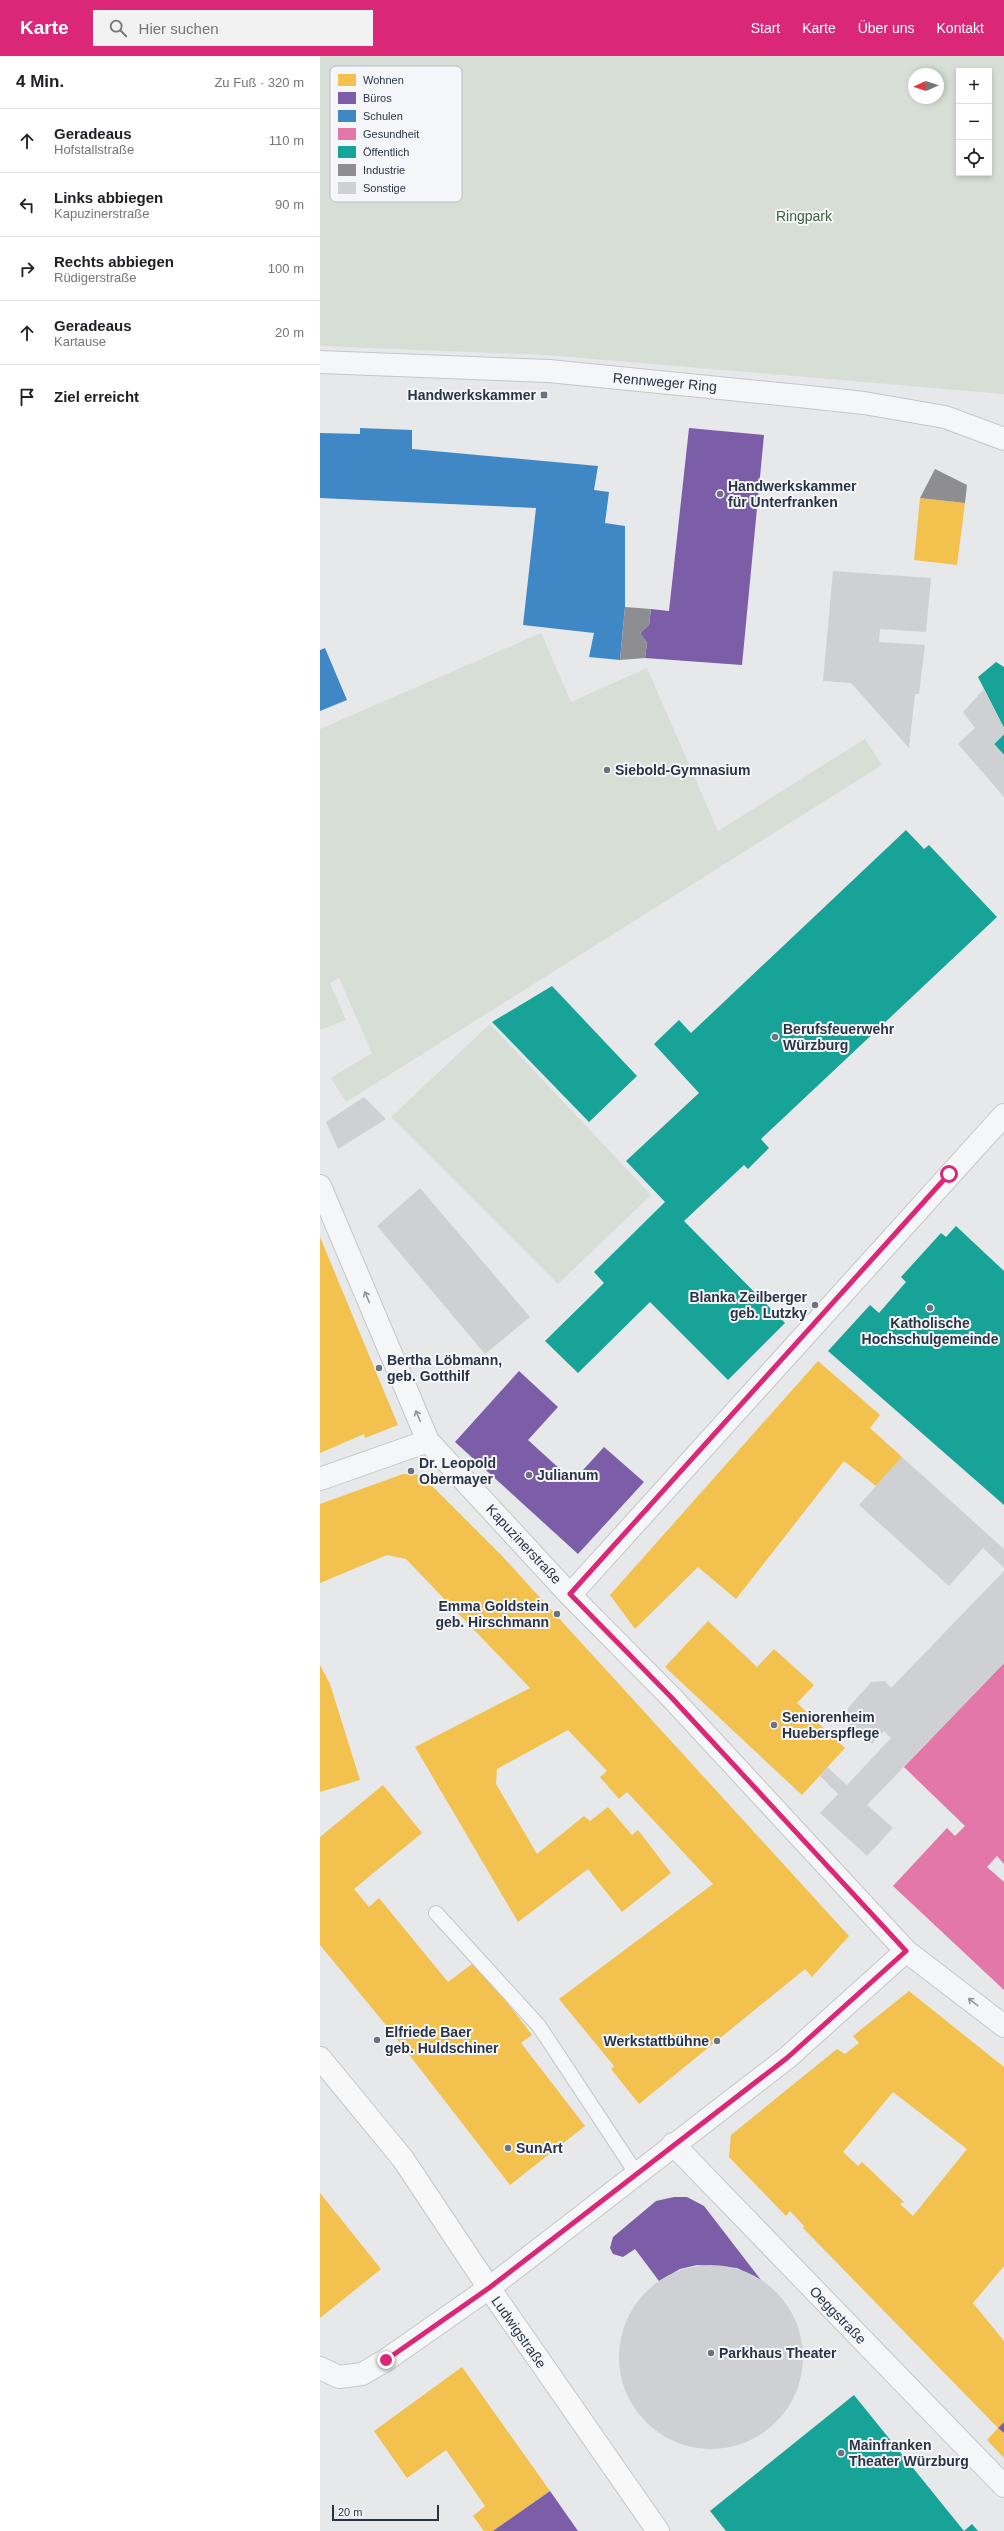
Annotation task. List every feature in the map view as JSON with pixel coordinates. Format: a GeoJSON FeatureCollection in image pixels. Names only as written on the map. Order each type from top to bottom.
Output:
{"type":"FeatureCollection","features":[{"type":"Feature","properties":{"kind":"street","name":"Rennweger Ring"},"geometry":{"type":"LineString","coordinates":[[320,362],[549,371],[814,397],[945,417],[1004,439]]}},
{"type":"Feature","properties":{"kind":"street"},"geometry":{"type":"LineString","coordinates":[[570,1594],[1004,1115]]}},
{"type":"Feature","properties":{"kind":"street","name":"Kapuzinerstraße"},"geometry":{"type":"LineString","coordinates":[[320,1186],[428,1441],[570,1594],[671,1697],[906,1951],[1004,2026]]}},
{"type":"Feature","properties":{"kind":"street"},"geometry":{"type":"LineString","coordinates":[[320,1479],[428,1441]]}},
{"type":"Feature","properties":{"kind":"street"},"geometry":{"type":"LineString","coordinates":[[320,2368],[339,2377],[362,2374],[386,2360],[489,2288],[673,2144],[787,2058],[906,1951]]}},
{"type":"Feature","properties":{"kind":"street","name":"Ludwigstraße"},"geometry":{"type":"LineString","coordinates":[[320,2058],[403,2159],[489,2288],[658,2531]]}},
{"type":"Feature","properties":{"kind":"street","name":"Oeggstraße"},"geometry":{"type":"LineString","coordinates":[[673,2144],[1004,2486]]}},
{"type":"Feature","properties":{"kind":"lane"},"geometry":{"type":"LineString","coordinates":[[436,1913],[539,2026],[636,2173]]}},
{"type":"Feature","properties":{"kind":"green space","name":"Ringpark"},"geometry":{"type":"Polygon","coordinates":[[[320,56],[1004,56],[1004,394],[547,355],[320,346],[320,56]]]}},
{"type":"Feature","properties":{"kind":"green space"},"geometry":{"type":"Polygon","coordinates":[[[541,633],[571,702],[647,668],[718,831],[865,739],[882,765],[346,1102],[331,1078],[372,1053],[339,978],[330,983],[346,1020],[320,1030],[320,729],[541,633]]]}},
{"type":"Feature","properties":{"kind":"green space"},"geometry":{"type":"Polygon","coordinates":[[[490,1024],[651,1195],[558,1284],[391,1117],[490,1024]]]}},
{"type":"Feature","properties":{"kind":"building: Wohnen"},"geometry":{"type":"Polygon","coordinates":[[[920,498],[965,503],[957,565],[914,560],[920,498]]]}},
{"type":"Feature","properties":{"kind":"building: Wohnen"},"geometry":{"type":"Polygon","coordinates":[[[320,1237],[398,1425],[365,1438],[364,1434],[320,1453],[320,1237]]]}},
{"type":"Feature","properties":{"kind":"building: Wohnen"},"geometry":{"type":"Polygon","coordinates":[[[818,1361],[880,1415],[870,1428],[902,1457],[876,1486],[844,1461],[736,1599],[698,1567],[635,1629],[610,1595],[818,1361]]]}},
{"type":"Feature","properties":{"kind":"building: Wohnen"},"geometry":{"type":"Polygon","coordinates":[[[403,1474],[421,1475],[503,1557],[849,1936],[812,1977],[805,1969],[639,2104],[611,2069],[614,2066],[559,1999],[713,1884],[627,1792],[619,1799],[600,1777],[607,1771],[568,1730],[497,1769],[496,1784],[537,1854],[584,1816],[590,1821],[608,1807],[632,1835],[638,1830],[671,1873],[622,1912],[588,1869],[518,1922],[415,1747],[530,1688],[406,1559],[387,1555],[320,1583],[320,1504],[403,1474]]]}},
{"type":"Feature","properties":{"kind":"building: Wohnen","name":"Seniorenheim Hueberspflege"},"geometry":{"type":"Polygon","coordinates":[[[708,1621],[757,1667],[774,1649],[814,1685],[797,1703],[845,1748],[802,1795],[665,1667],[708,1621]]]}},
{"type":"Feature","properties":{"kind":"building: Wohnen"},"geometry":{"type":"Polygon","coordinates":[[[320,1665],[330,1684],[360,1780],[320,1792],[320,1665]]]}},
{"type":"Feature","properties":{"kind":"building: Wohnen"},"geometry":{"type":"Polygon","coordinates":[[[383,1785],[422,1833],[354,1889],[369,1907],[379,1898],[448,1982],[476,1961],[532,2035],[521,2043],[585,2126],[510,2185],[390,2030],[320,1945],[320,1837],[383,1785]]]}},
{"type":"Feature","properties":{"kind":"building: Wohnen"},"geometry":{"type":"Polygon","coordinates":[[[909,1991],[1004,2067],[1004,2266],[973,2303],[1004,2341],[1004,2422],[998,2428],[803,2228],[804,2226],[790,2211],[786,2216],[729,2157],[731,2135],[837,2049],[845,2054],[859,2043],[853,2036],[909,1991]],[[893,2092],[843,2152],[858,2166],[862,2162],[904,2202],[900,2204],[913,2216],[967,2149],[893,2092]]]}},
{"type":"Feature","properties":{"kind":"building: Wohnen"},"geometry":{"type":"Polygon","coordinates":[[[320,2193],[381,2269],[320,2318],[320,2193]]]}},
{"type":"Feature","properties":{"kind":"building: Wohnen"},"geometry":{"type":"Polygon","coordinates":[[[462,2367],[550,2491],[493,2531],[484,2531],[473,2516],[485,2506],[446,2450],[407,2478],[374,2431],[462,2367]]]}},
{"type":"Feature","properties":{"kind":"building: Wohnen"},"geometry":{"type":"Polygon","coordinates":[[[998,2428],[1004,2433],[1004,2458],[987,2440],[998,2428]]]}},
{"type":"Feature","properties":{"kind":"building: Büros","name":"Handwerkskammer für Unterfranken"},"geometry":{"type":"Polygon","coordinates":[[[689,428],[764,435],[742,665],[645,658],[647,643],[640,633],[649,625],[651,609],[669,611],[689,428]]]}},
{"type":"Feature","properties":{"kind":"building: Büros"},"geometry":{"type":"Polygon","coordinates":[[[519,1371],[558,1407],[528,1440],[573,1481],[604,1447],[644,1482],[578,1554],[455,1442],[519,1371]]]}},
{"type":"Feature","properties":{"kind":"building: Büros"},"geometry":{"type":"Polygon","coordinates":[[[674,2197],[687,2197],[704,2206],[761,2280],[737,2268],[697,2265],[680,2269],[659,2281],[635,2249],[623,2257],[613,2254],[610,2248],[613,2237],[656,2201],[674,2197]]]}},
{"type":"Feature","properties":{"kind":"building: Büros"},"geometry":{"type":"Polygon","coordinates":[[[1004,2422],[1004,2433],[998,2428],[1004,2422]]]}},
{"type":"Feature","properties":{"kind":"building: Büros"},"geometry":{"type":"Polygon","coordinates":[[[550,2491],[578,2531],[493,2531],[550,2491]]]}},
{"type":"Feature","properties":{"kind":"building: Schulen"},"geometry":{"type":"Polygon","coordinates":[[[360,428],[412,430],[412,449],[598,466],[594,490],[609,492],[605,523],[625,526],[625,607],[620,660],[589,657],[594,633],[523,625],[536,508],[320,498],[320,433],[360,434],[360,428]]]}},
{"type":"Feature","properties":{"kind":"building: Schulen"},"geometry":{"type":"Polygon","coordinates":[[[325,648],[347,700],[320,711],[320,650],[325,648]]]}},
{"type":"Feature","properties":{"kind":"building: Gesundheit"},"geometry":{"type":"Polygon","coordinates":[[[1004,1663],[1004,1864],[997,1856],[987,1867],[1004,1882],[1004,1990],[893,1886],[947,1828],[955,1836],[965,1826],[904,1767],[1004,1663]]]}},
{"type":"Feature","properties":{"kind":"building: Öffentlich"},"geometry":{"type":"Polygon","coordinates":[[[996,662],[1004,667],[1004,728],[978,677],[996,662]]]}},
{"type":"Feature","properties":{"kind":"building: Öffentlich"},"geometry":{"type":"Polygon","coordinates":[[[1004,734],[1004,755],[994,744],[1004,734]]]}},
{"type":"Feature","properties":{"kind":"building: Öffentlich"},"geometry":{"type":"Polygon","coordinates":[[[906,830],[924,849],[929,845],[997,917],[761,1139],[769,1148],[748,1169],[744,1165],[684,1221],[785,1323],[728,1380],[650,1302],[578,1373],[545,1341],[604,1283],[594,1272],[665,1202],[626,1161],[699,1093],[654,1044],[679,1020],[691,1033],[906,830]]]}},
{"type":"Feature","properties":{"kind":"building: Öffentlich"},"geometry":{"type":"Polygon","coordinates":[[[552,986],[637,1076],[589,1122],[492,1022],[552,986]]]}},
{"type":"Feature","properties":{"kind":"building: Öffentlich"},"geometry":{"type":"Polygon","coordinates":[[[956,1226],[1004,1271],[1004,1505],[828,1351],[870,1305],[879,1313],[906,1282],[901,1277],[941,1233],[946,1237],[956,1226]]]}},
{"type":"Feature","properties":{"kind":"building: Öffentlich","name":"Mainfranken Theater Würzburg"},"geometry":{"type":"Polygon","coordinates":[[[854,2395],[964,2531],[726,2531],[710,2511],[854,2395]]]}},
{"type":"Feature","properties":{"kind":"building: Öffentlich"},"geometry":{"type":"Polygon","coordinates":[[[972,2524],[978,2531],[964,2531],[972,2524]]]}},
{"type":"Feature","properties":{"kind":"building: Industrie"},"geometry":{"type":"Polygon","coordinates":[[[935,469],[967,485],[965,503],[920,498],[935,469]]]}},
{"type":"Feature","properties":{"kind":"building: Industrie"},"geometry":{"type":"Polygon","coordinates":[[[625,607],[651,609],[649,625],[640,633],[647,643],[645,658],[620,660],[625,607]]]}},
{"type":"Feature","properties":{"kind":"building: Sonstige"},"geometry":{"type":"Polygon","coordinates":[[[833,571],[931,578],[926,632],[880,629],[879,642],[925,645],[919,694],[915,694],[909,748],[851,683],[823,681],[833,571]]]}},
{"type":"Feature","properties":{"kind":"building: Sonstige"},"geometry":{"type":"Polygon","coordinates":[[[984,689],[1004,728],[1004,734],[994,744],[1004,755],[1004,797],[958,744],[975,728],[963,712],[984,689]]]}},
{"type":"Feature","properties":{"kind":"building: Sonstige"},"geometry":{"type":"Polygon","coordinates":[[[364,1097],[386,1119],[338,1149],[326,1122],[364,1097]]]}},
{"type":"Feature","properties":{"kind":"building: Sonstige"},"geometry":{"type":"Polygon","coordinates":[[[420,1188],[530,1317],[485,1354],[377,1226],[420,1188]]]}},
{"type":"Feature","properties":{"kind":"building: Sonstige"},"geometry":{"type":"Polygon","coordinates":[[[902,1457],[1004,1549],[1004,1568],[983,1548],[949,1586],[859,1505],[902,1457]]]}},
{"type":"Feature","properties":{"kind":"building: Sonstige"},"geometry":{"type":"Polygon","coordinates":[[[1004,1571],[1004,1663],[867,1805],[893,1828],[867,1856],[820,1813],[838,1794],[820,1776],[827,1767],[847,1785],[891,1738],[884,1731],[872,1744],[848,1722],[848,1708],[871,1682],[885,1681],[891,1688],[1004,1571]]]}},
{"type":"Feature","properties":{"kind":"building: Sonstige","name":"Parkhaus Theater"},"geometry":{"type":"Polygon","coordinates":[[[720,2265],[729,2266],[755,2276],[770,2286],[782,2298],[792,2313],[799,2330],[802,2339],[802,2375],[792,2401],[782,2416],[770,2428],[755,2438],[729,2448],[702,2449],[693,2448],[667,2438],[652,2428],[640,2416],[630,2401],[620,2375],[619,2348],[620,2339],[630,2313],[640,2298],[652,2286],[667,2276],[693,2266],[720,2265]]]}},
{"type":"Feature","properties":{"kind":"place","name":"Handwerkskammer"},"geometry":{"type":"Point","coordinates":[544,395]}},
{"type":"Feature","properties":{"kind":"place","name":"Handwerkskammer für Unterfranken"},"geometry":{"type":"Point","coordinates":[720,494]}},
{"type":"Feature","properties":{"kind":"place","name":"Siebold-Gymnasium"},"geometry":{"type":"Point","coordinates":[607,770]}},
{"type":"Feature","properties":{"kind":"place","name":"Berufsfeuerwehr Würzburg"},"geometry":{"type":"Point","coordinates":[775,1037]}},
{"type":"Feature","properties":{"kind":"place","name":"Blanka Zeilberger geb. Lutzky"},"geometry":{"type":"Point","coordinates":[815,1305]}},
{"type":"Feature","properties":{"kind":"place","name":"Katholische Hochschulgemeinde"},"geometry":{"type":"Point","coordinates":[930,1308]}},
{"type":"Feature","properties":{"kind":"place","name":"Bertha Löbmann, geb. Gotthilf"},"geometry":{"type":"Point","coordinates":[379,1368]}},
{"type":"Feature","properties":{"kind":"place","name":"Dr. Leopold Obermayer"},"geometry":{"type":"Point","coordinates":[411,1471]}},
{"type":"Feature","properties":{"kind":"place","name":"Julianum"},"geometry":{"type":"Point","coordinates":[529,1475]}},
{"type":"Feature","properties":{"kind":"place","name":"Emma Goldstein geb. Hirschmann"},"geometry":{"type":"Point","coordinates":[557,1614]}},
{"type":"Feature","properties":{"kind":"place","name":"Seniorenheim Hueberspflege"},"geometry":{"type":"Point","coordinates":[774,1725]}},
{"type":"Feature","properties":{"kind":"place","name":"Elfriede Baer geb. Huldschiner"},"geometry":{"type":"Point","coordinates":[377,2040]}},
{"type":"Feature","properties":{"kind":"place","name":"Werkstattbühne"},"geometry":{"type":"Point","coordinates":[717,2041]}},
{"type":"Feature","properties":{"kind":"place","name":"SunArt"},"geometry":{"type":"Point","coordinates":[508,2148]}},
{"type":"Feature","properties":{"kind":"place","name":"Parkhaus Theater"},"geometry":{"type":"Point","coordinates":[711,2353]}},
{"type":"Feature","properties":{"kind":"place","name":"Mainfranken Theater Würzburg"},"geometry":{"type":"Point","coordinates":[841,2453]}},
{"type":"Feature","properties":{"kind":"route"},"geometry":{"type":"LineString","coordinates":[[386,2360],[489,2288],[673,2144],[787,2058],[906,1951],[671,1697],[570,1594],[949,1174]]}}]}
